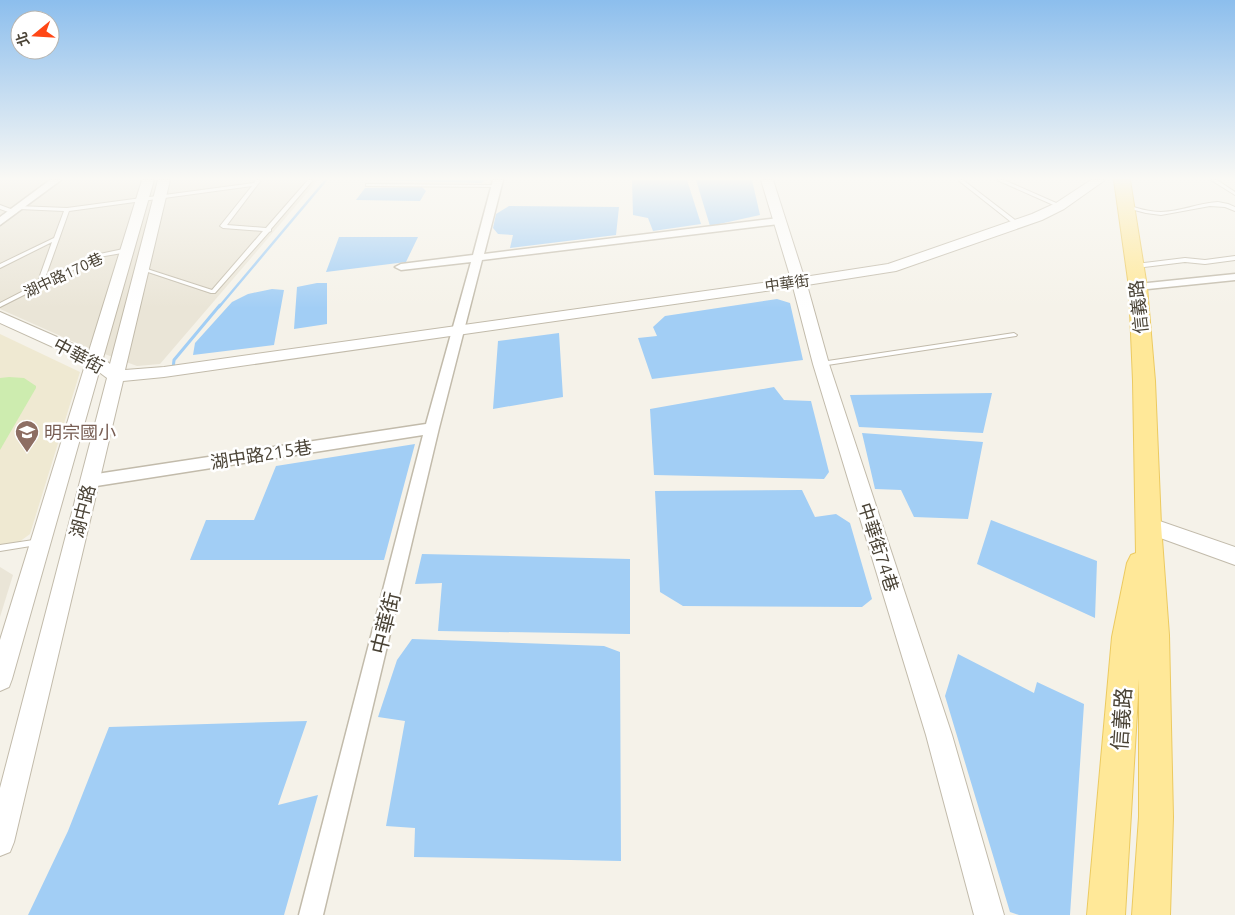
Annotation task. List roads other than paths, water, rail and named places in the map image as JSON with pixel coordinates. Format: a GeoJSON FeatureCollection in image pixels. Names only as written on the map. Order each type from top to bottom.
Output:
{"type":"FeatureCollection","features":[{"type":"Feature","properties":{"kind":"main road","name":"信義路"},"geometry":{"type":"LineString","coordinates":[[1128,223],[1138,287],[1144,381],[1148,525],[1154,635],[1156,817],[1151,915]]}},
{"type":"Feature","properties":{"kind":"main road","name":"信義路"},"geometry":{"type":"LineString","coordinates":[[1106,915],[1127,637],[1148,525]]}},
{"type":"Feature","properties":{"kind":"street","name":"湖中路"},"geometry":{"type":"LineString","coordinates":[[0,678],[128,250],[141,223]]}},
{"type":"Feature","properties":{"kind":"street","name":"湖中路"},"geometry":{"type":"LineString","coordinates":[[0,842],[6,795],[90,480],[142,269],[150,223]]}},
{"type":"Feature","properties":{"kind":"street","name":"中華街"},"geometry":{"type":"LineString","coordinates":[[311,915],[432,428],[487,223]]}},
{"type":"Feature","properties":{"kind":"street"},"geometry":{"type":"LineString","coordinates":[[401,267],[765,223]]}},
{"type":"Feature","properties":{"kind":"street","name":"中華街74巷"},"geometry":{"type":"LineString","coordinates":[[780,223],[799,282],[821,364],[939,735],[989,915]]}},
{"type":"Feature","properties":{"kind":"street","name":"中華街"},"geometry":{"type":"LineString","coordinates":[[0,317],[95,360],[115,376],[164,372],[891,268],[1020,223]]}},
{"type":"Feature","properties":{"kind":"street"},"geometry":{"type":"LineString","coordinates":[[1138,287],[1235,277]]}},
{"type":"Feature","properties":{"kind":"street","name":"湖中路215巷"},"geometry":{"type":"LineString","coordinates":[[90,480],[432,428]]}},
{"type":"Feature","properties":{"kind":"street"},"geometry":{"type":"LineString","coordinates":[[1148,525],[1235,556]]}},
{"type":"Feature","properties":{"kind":"lane"},"geometry":{"type":"LineString","coordinates":[[39,286],[62,223]]}},
{"type":"Feature","properties":{"kind":"lane"},"geometry":{"type":"LineString","coordinates":[[226,223],[223,226],[269,230]]}},
{"type":"Feature","properties":{"kind":"lane"},"geometry":{"type":"LineString","coordinates":[[142,269],[213,292],[275,223]]}},
{"type":"Feature","properties":{"kind":"lane"},"geometry":{"type":"LineString","coordinates":[[0,266],[55,239]]}},
{"type":"Feature","properties":{"kind":"lane","name":"湖中路170巷"},"geometry":{"type":"LineString","coordinates":[[0,305],[97,256],[128,250]]}},
{"type":"Feature","properties":{"kind":"lane"},"geometry":{"type":"LineString","coordinates":[[1134,266],[1185,260],[1205,262],[1235,258]]}},
{"type":"Feature","properties":{"kind":"lane"},"geometry":{"type":"LineString","coordinates":[[821,364],[1014,334]]}},
{"type":"Feature","properties":{"kind":"lane"},"geometry":{"type":"LineString","coordinates":[[0,548],[40,542]]}},
{"type":"Feature","properties":{"kind":"water"},"geometry":{"type":"Polygon","coordinates":[[[494,223],[617,223],[616,235],[510,248],[513,235],[498,234],[493,228],[494,223]]]}},
{"type":"Feature","properties":{"kind":"water"},"geometry":{"type":"Polygon","coordinates":[[[650,223],[701,224],[653,231],[650,223]]]}},
{"type":"Feature","properties":{"kind":"water"},"geometry":{"type":"Polygon","coordinates":[[[709,223],[725,223],[710,226],[709,223]]]}},
{"type":"Feature","properties":{"kind":"water"},"geometry":{"type":"Polygon","coordinates":[[[339,237],[418,237],[406,262],[326,272],[339,237]]]}},
{"type":"Feature","properties":{"kind":"water"},"geometry":{"type":"Polygon","coordinates":[[[327,283],[327,324],[294,329],[297,287],[327,283]]]}},
{"type":"Feature","properties":{"kind":"water"},"geometry":{"type":"Polygon","coordinates":[[[272,289],[284,290],[274,345],[193,355],[195,343],[232,302],[248,294],[272,289]]]}},
{"type":"Feature","properties":{"kind":"water"},"geometry":{"type":"Polygon","coordinates":[[[777,299],[790,303],[803,360],[652,379],[638,338],[657,336],[653,327],[665,316],[777,299]]]}},
{"type":"Feature","properties":{"kind":"water"},"geometry":{"type":"Polygon","coordinates":[[[559,333],[563,397],[493,409],[498,341],[559,333]]]}},
{"type":"Feature","properties":{"kind":"water"},"geometry":{"type":"Polygon","coordinates":[[[774,387],[784,400],[811,401],[829,472],[824,479],[654,475],[650,409],[774,387]]]}},
{"type":"Feature","properties":{"kind":"water"},"geometry":{"type":"Polygon","coordinates":[[[992,393],[983,433],[859,427],[850,395],[992,393]]]}},
{"type":"Feature","properties":{"kind":"water"},"geometry":{"type":"Polygon","coordinates":[[[862,433],[983,442],[968,519],[914,517],[901,490],[875,489],[862,433]]]}},
{"type":"Feature","properties":{"kind":"water"},"geometry":{"type":"Polygon","coordinates":[[[415,444],[384,560],[190,560],[206,520],[254,520],[276,466],[415,444]]]}},
{"type":"Feature","properties":{"kind":"water"},"geometry":{"type":"Polygon","coordinates":[[[802,490],[815,517],[836,514],[850,523],[872,599],[862,607],[683,606],[660,592],[655,491],[802,490]]]}},
{"type":"Feature","properties":{"kind":"water"},"geometry":{"type":"Polygon","coordinates":[[[991,520],[1097,561],[1095,618],[977,564],[991,520]]]}},
{"type":"Feature","properties":{"kind":"water"},"geometry":{"type":"Polygon","coordinates":[[[422,554],[630,559],[630,634],[438,631],[442,583],[415,584],[422,554]]]}},
{"type":"Feature","properties":{"kind":"water"},"geometry":{"type":"Polygon","coordinates":[[[412,639],[604,646],[620,652],[621,861],[414,857],[415,828],[386,826],[405,721],[378,717],[397,660],[412,639]]]}},
{"type":"Feature","properties":{"kind":"water"},"geometry":{"type":"Polygon","coordinates":[[[958,654],[1034,693],[1037,682],[1084,704],[1070,915],[1019,915],[1010,912],[945,696],[958,654]]]}},
{"type":"Feature","properties":{"kind":"water"},"geometry":{"type":"Polygon","coordinates":[[[307,721],[278,805],[318,795],[284,915],[28,915],[68,831],[109,727],[307,721]]]}},
{"type":"Feature","properties":{"kind":"waterway"},"geometry":{"type":"LineString","coordinates":[[219,307],[290,223]]}},
{"type":"Feature","properties":{"kind":"waterway"},"geometry":{"type":"LineString","coordinates":[[173,369],[174,360],[220,305]]}},
{"type":"Feature","properties":{"kind":"place","name":"明宗國小"},"geometry":{"type":"Point","coordinates":[27,453]}}]}
